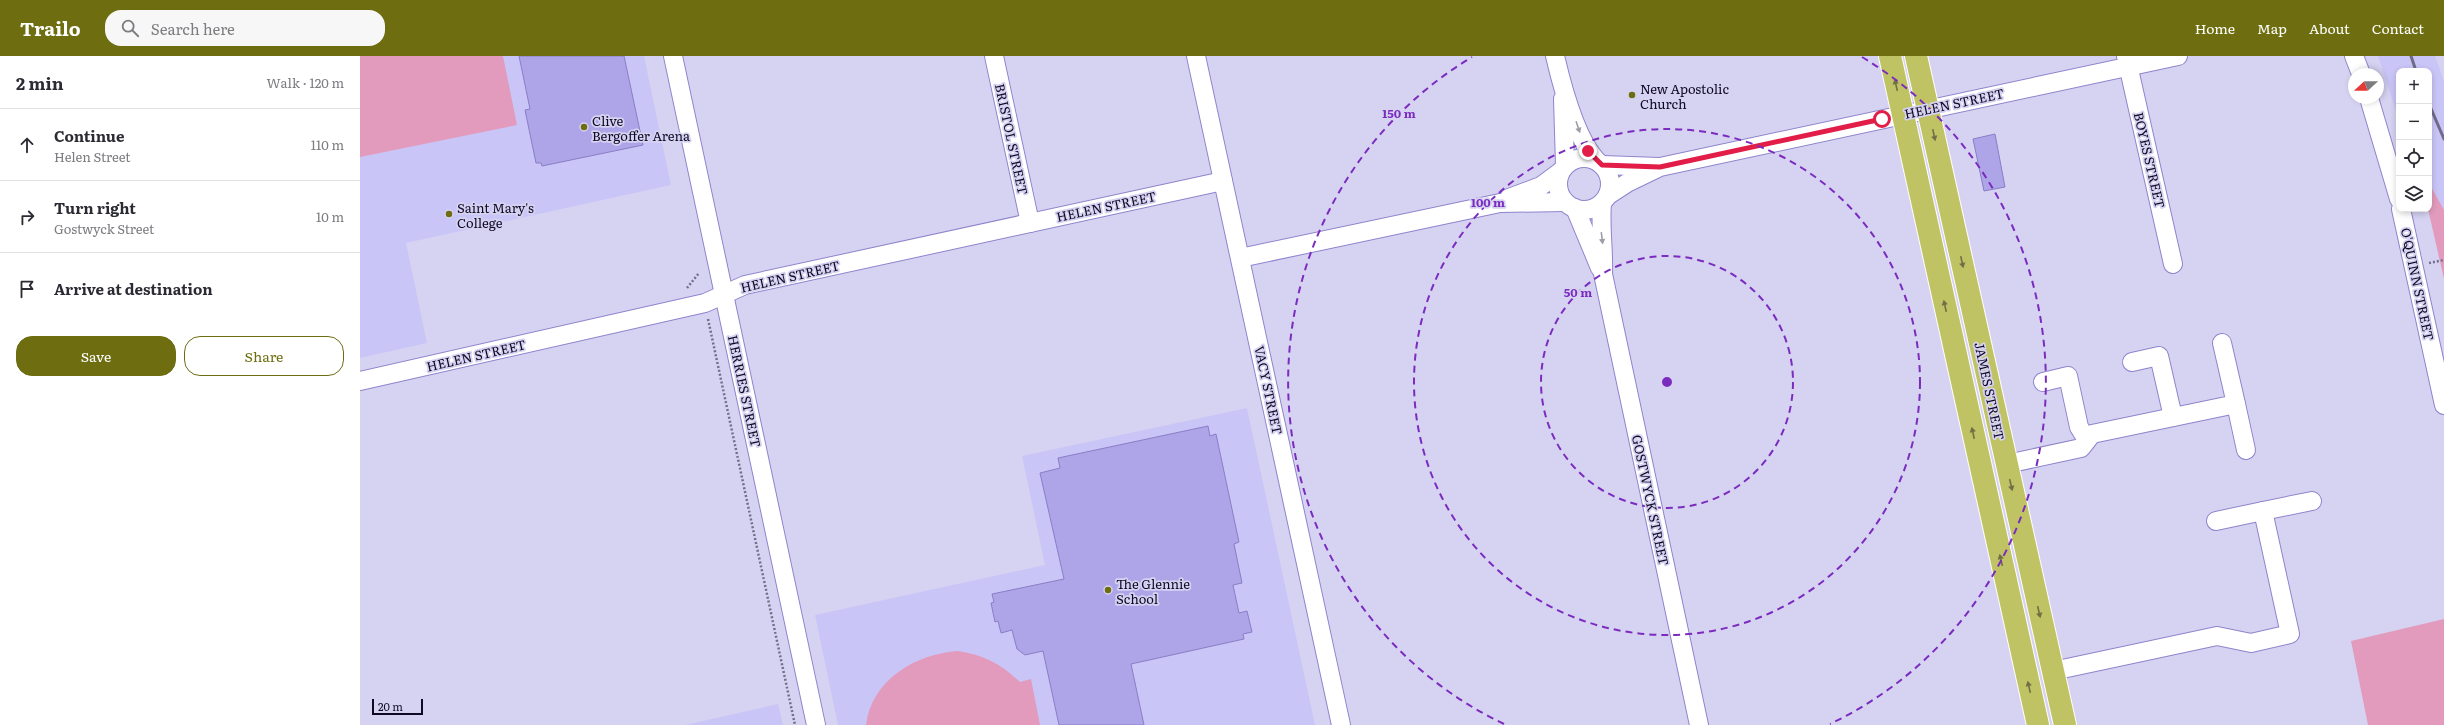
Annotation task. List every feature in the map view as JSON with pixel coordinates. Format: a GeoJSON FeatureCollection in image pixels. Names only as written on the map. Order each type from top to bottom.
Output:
{"type":"FeatureCollection","features":[{"type":"Feature","properties":{"kind":"highway","name":"JAMES STREET"},"geometry":{"type":"LineString","coordinates":[[1890,56],[2038,725]]}},
{"type":"Feature","properties":{"kind":"highway","name":"JAMES STREET"},"geometry":{"type":"LineString","coordinates":[[1916,56],[2065,725]]}},
{"type":"Feature","properties":{"kind":"street","name":"HERRIES STREET"},"geometry":{"type":"LineString","coordinates":[[674,56],[816,725]]}},
{"type":"Feature","properties":{"kind":"street","name":"BRISTOL STREET"},"geometry":{"type":"LineString","coordinates":[[994,56],[1030,223]]}},
{"type":"Feature","properties":{"kind":"street","name":"VACY STREET"},"geometry":{"type":"LineString","coordinates":[[1196,56],[1341,725]]}},
{"type":"Feature","properties":{"kind":"street"},"geometry":{"type":"LineString","coordinates":[[1500,203],[1570,205],[1587,210],[1605,199],[1610,179],[1583,142],[1563,92],[1555,56]]}},
{"type":"Feature","properties":{"kind":"street","name":"HELEN STREET"},"geometry":{"type":"LineString","coordinates":[[1605,199],[1627,183],[1660,167],[1928,109],[2127,62],[2178,56]]}},
{"type":"Feature","properties":{"kind":"street"},"geometry":{"type":"LineString","coordinates":[[2354,56],[2359,68]]}},
{"type":"Feature","properties":{"kind":"street","name":"BOYES STREET"},"geometry":{"type":"LineString","coordinates":[[2127,62],[2173,264]]}},
{"type":"Feature","properties":{"kind":"street"},"geometry":{"type":"LineString","coordinates":[[1563,92],[1563,168],[1558,188],[1570,205]]}},
{"type":"Feature","properties":{"kind":"street"},"geometry":{"type":"LineString","coordinates":[[2371,104],[2396,189]]}},
{"type":"Feature","properties":{"kind":"street"},"geometry":{"type":"LineString","coordinates":[[1240,258],[1500,203],[1541,186],[1563,168],[1579,158],[1599,162]]}},
{"type":"Feature","properties":{"kind":"street","name":"HELEN STREET"},"geometry":{"type":"LineString","coordinates":[[1599,162],[1660,167]]}},
{"type":"Feature","properties":{"kind":"street","name":"HELEN STREET"},"geometry":{"type":"LineString","coordinates":[[360,381],[705,303],[745,285],[1223,181]]}},
{"type":"Feature","properties":{"kind":"street","name":"GOSTWYCK STREET"},"geometry":{"type":"LineString","coordinates":[[1605,199],[1600,224],[1604,254],[1603,274],[1699,725]]}},
{"type":"Feature","properties":{"kind":"street","name":"GOSTWYCK STREET"},"geometry":{"type":"LineString","coordinates":[[1570,205],[1593,256],[1603,274]]}},
{"type":"Feature","properties":{"kind":"street","name":"O'QUINN STREET"},"geometry":{"type":"LineString","coordinates":[[2402,212],[2444,406]]}},
{"type":"Feature","properties":{"kind":"street"},"geometry":{"type":"LineString","coordinates":[[2222,343],[2246,450]]}},
{"type":"Feature","properties":{"kind":"street"},"geometry":{"type":"LineString","coordinates":[[2132,362],[2159,356],[2173,417]]}},
{"type":"Feature","properties":{"kind":"street"},"geometry":{"type":"LineString","coordinates":[[2043,382],[2068,376],[2079,427],[2087,440]]}},
{"type":"Feature","properties":{"kind":"street"},"geometry":{"type":"LineString","coordinates":[[2006,464],[2081,448],[2092,434],[2236,404]]}},
{"type":"Feature","properties":{"kind":"street"},"geometry":{"type":"LineString","coordinates":[[2216,521],[2312,501]]}},
{"type":"Feature","properties":{"kind":"street"},"geometry":{"type":"LineString","coordinates":[[2053,671],[2217,636],[2251,643],[2290,634],[2263,511]]}},
{"type":"Feature","properties":{"kind":"path"},"geometry":{"type":"LineString","coordinates":[[705,303],[795,725]]}},
{"type":"Feature","properties":{"kind":"shaded area","name":"Saint Mary's College"},"geometry":{"type":"Polygon","coordinates":[[[360,56],[644,56],[671,185],[406,243],[427,343],[360,358],[360,56]]]}},
{"type":"Feature","properties":{"kind":"shaded area"},"geometry":{"type":"Polygon","coordinates":[[[360,56],[503,56],[517,125],[360,157],[360,56]]]}},
{"type":"Feature","properties":{"kind":"shaded area"},"geometry":{"type":"Polygon","coordinates":[[[2378,56],[2435,56],[2444,81],[2444,210],[2432,188],[2432,68],[2396,68],[2396,111],[2384,74],[2384,68],[2382,68],[2378,56]]]}},
{"type":"Feature","properties":{"kind":"shaded area"},"geometry":{"type":"Polygon","coordinates":[[[2432,188],[2444,210],[2444,279],[2429,212],[2432,212],[2432,188]]]}},
{"type":"Feature","properties":{"kind":"shaded area","name":"The Glennie School"},"geometry":{"type":"Polygon","coordinates":[[[1247,408],[1315,725],[838,725],[815,615],[1045,565],[1022,456],[1247,408]]]}},
{"type":"Feature","properties":{"kind":"shaded area"},"geometry":{"type":"Polygon","coordinates":[[[2444,619],[2444,725],[2368,725],[2351,641],[2444,619]]]}},
{"type":"Feature","properties":{"kind":"shaded area"},"geometry":{"type":"Polygon","coordinates":[[[958,651],[976,655],[992,661],[1020,682],[1031,679],[1040,725],[866,725],[870,709],[877,694],[898,672],[927,657],[958,651]]]}},
{"type":"Feature","properties":{"kind":"shaded area"},"geometry":{"type":"Polygon","coordinates":[[[778,704],[783,725],[685,725],[778,704]]]}},
{"type":"Feature","properties":{"kind":"building","name":"Clive Bergoffer Arena"},"geometry":{"type":"Polygon","coordinates":[[[519,56],[624,56],[643,145],[542,166],[541,163],[536,163],[525,110],[530,109],[519,56]]]}},
{"type":"Feature","properties":{"kind":"building"},"geometry":{"type":"Polygon","coordinates":[[[1995,134],[2005,187],[1984,191],[1973,139],[1995,134]]]}},
{"type":"Feature","properties":{"kind":"building"},"geometry":{"type":"Polygon","coordinates":[[[1208,426],[1210,436],[1216,434],[1239,542],[1234,544],[1242,583],[1233,585],[1239,613],[1247,611],[1252,632],[1243,634],[1244,639],[1131,664],[1144,725],[1059,725],[1043,651],[1025,655],[1017,649],[1012,630],[1001,633],[998,621],[995,622],[991,603],[994,602],[992,594],[1064,579],[1040,473],[1060,468],[1058,458],[1208,426]]]}},
{"type":"Feature","properties":{"kind":"railway"},"geometry":{"type":"LineString","coordinates":[[2411,56],[2415,68]]}},
{"type":"Feature","properties":{"kind":"railway"},"geometry":{"type":"LineString","coordinates":[[2432,111],[2444,139]]}},
{"type":"Feature","properties":{"kind":"place","name":"New Apostolic Church"},"geometry":{"type":"Point","coordinates":[1632,95]}},
{"type":"Feature","properties":{"kind":"place","name":"Clive Bergoffer Arena"},"geometry":{"type":"Point","coordinates":[584,127]}},
{"type":"Feature","properties":{"kind":"place","name":"Saint Mary's College"},"geometry":{"type":"Point","coordinates":[449,214]}},
{"type":"Feature","properties":{"kind":"place","name":"The Glennie School"},"geometry":{"type":"Point","coordinates":[1108,590]}},
{"type":"Feature","properties":{"kind":"route"},"geometry":{"type":"LineString","coordinates":[[1588,151],[1602,165],[1623,167],[1645,165],[1660,167],[1882,119]]}}]}
